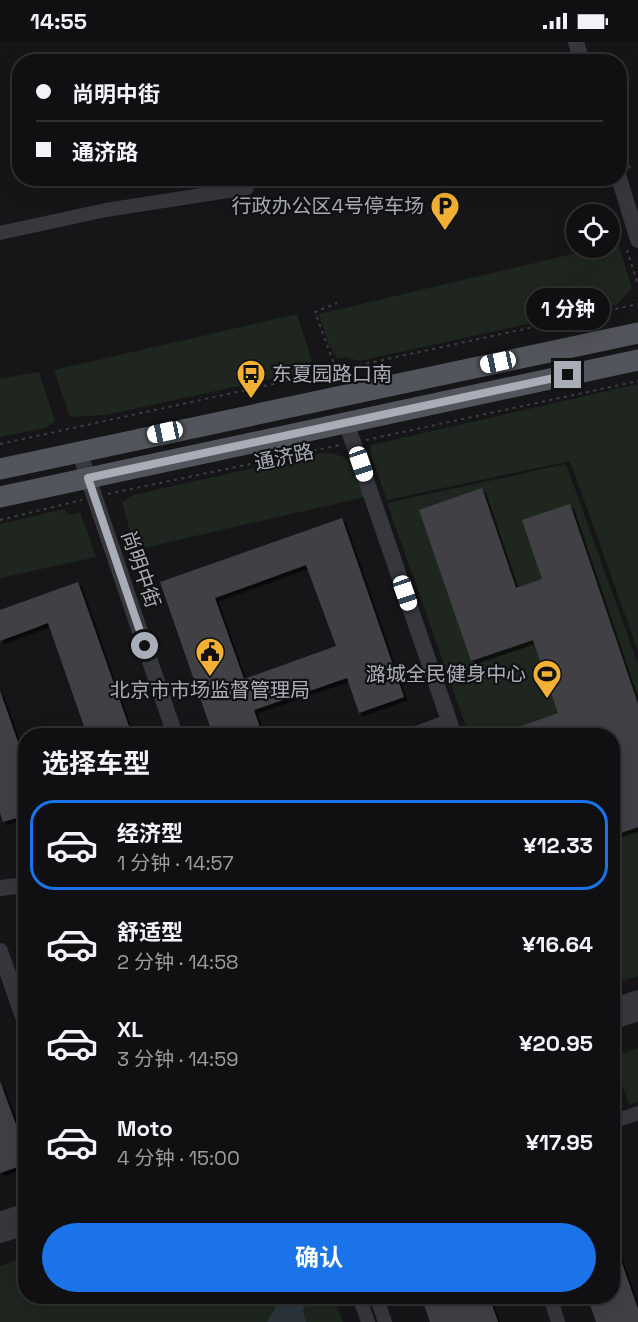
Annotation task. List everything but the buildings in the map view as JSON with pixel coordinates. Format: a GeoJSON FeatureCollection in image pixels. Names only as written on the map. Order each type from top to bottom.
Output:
{"type":"FeatureCollection","features":[{"type":"Feature","properties":{"kind":"main road"},"geometry":{"type":"LineString","coordinates":[[0,469],[79,450],[638,333]]}},
{"type":"Feature","properties":{"kind":"main road","name":"通济路"},"geometry":{"type":"LineString","coordinates":[[0,497],[91,487],[346,422],[638,360]]}},
{"type":"Feature","properties":{"kind":"street"},"geometry":{"type":"LineString","coordinates":[[627,186],[638,240]]}},
{"type":"Feature","properties":{"kind":"street"},"geometry":{"type":"LineString","coordinates":[[0,233],[106,210],[247,188]]}},
{"type":"Feature","properties":{"kind":"street"},"geometry":{"type":"LineString","coordinates":[[346,422],[452,728]]}},
{"type":"Feature","properties":{"kind":"street","name":"尚明中街"},"geometry":{"type":"LineString","coordinates":[[79,450],[173,728]]}},
{"type":"Feature","properties":{"kind":"street"},"geometry":{"type":"LineString","coordinates":[[0,888],[18,886]]}},
{"type":"Feature","properties":{"kind":"street"},"geometry":{"type":"LineString","coordinates":[[0,951],[18,1002]]}},
{"type":"Feature","properties":{"kind":"street"},"geometry":{"type":"LineString","coordinates":[[620,1004],[638,998]]}},
{"type":"Feature","properties":{"kind":"street"},"geometry":{"type":"LineString","coordinates":[[620,1019],[638,1013]]}},
{"type":"Feature","properties":{"kind":"street"},"geometry":{"type":"LineString","coordinates":[[620,1119],[638,1113]]}},
{"type":"Feature","properties":{"kind":"street"},"geometry":{"type":"LineString","coordinates":[[0,1220],[18,1214]]}},
{"type":"Feature","properties":{"kind":"street"},"geometry":{"type":"LineString","coordinates":[[0,1235],[18,1229]]}},
{"type":"Feature","properties":{"kind":"street"},"geometry":{"type":"LineString","coordinates":[[362,1304],[368,1322]]}},
{"type":"Feature","properties":{"kind":"street"},"geometry":{"type":"LineString","coordinates":[[379,1304],[385,1322]]}},
{"type":"Feature","properties":{"kind":"street"},"geometry":{"type":"LineString","coordinates":[[552,1304],[558,1322]]}},
{"type":"Feature","properties":{"kind":"path"},"geometry":{"type":"LineString","coordinates":[[336,369],[315,312],[337,303]]}},
{"type":"Feature","properties":{"kind":"path"},"geometry":{"type":"LineString","coordinates":[[0,444],[637,303]]}},
{"type":"Feature","properties":{"kind":"path","name":"通济路"},"geometry":{"type":"LineString","coordinates":[[0,520],[91,487],[353,442],[638,381]]}},
{"type":"Feature","properties":{"kind":"shaded area"},"geometry":{"type":"Polygon","coordinates":[[[620,249],[632,288],[618,304],[359,361],[346,357],[337,359],[327,340],[319,314],[566,256],[566,258],[620,258],[620,249]]]}},
{"type":"Feature","properties":{"kind":"shaded area"},"geometry":{"type":"Polygon","coordinates":[[[297,314],[312,361],[299,373],[106,415],[70,417],[54,370],[297,314]]]}},
{"type":"Feature","properties":{"kind":"shaded area"},"geometry":{"type":"Polygon","coordinates":[[[39,372],[55,421],[45,428],[0,437],[0,379],[39,372]]]}},
{"type":"Feature","properties":{"kind":"shaded area"},"geometry":{"type":"Polygon","coordinates":[[[638,384],[638,651],[570,461],[387,500],[370,453],[371,445],[638,384]]]}},
{"type":"Feature","properties":{"kind":"shaded area"},"geometry":{"type":"Polygon","coordinates":[[[321,453],[341,456],[352,464],[365,497],[135,550],[122,502],[133,495],[321,453]]]}},
{"type":"Feature","properties":{"kind":"shaded area","name":"潞城全民健身中心"},"geometry":{"type":"Polygon","coordinates":[[[566,464],[638,664],[638,976],[620,982],[620,728],[467,728],[387,503],[566,464]]]}},
{"type":"Feature","properties":{"kind":"shaded area"},"geometry":{"type":"Polygon","coordinates":[[[64,509],[70,515],[80,512],[96,557],[0,578],[0,524],[64,509]]]}},
{"type":"Feature","properties":{"kind":"shaded area"},"geometry":{"type":"Polygon","coordinates":[[[638,1048],[638,1102],[629,1105],[622,1085],[620,1086],[620,1054],[638,1048]]]}},
{"type":"Feature","properties":{"kind":"shaded area"},"geometry":{"type":"Polygon","coordinates":[[[18,1260],[18,1304],[337,1304],[343,1322],[0,1322],[0,1266],[18,1260]]]}},
{"type":"Feature","properties":{"kind":"shaded area"},"geometry":{"type":"Polygon","coordinates":[[[276,1304],[307,1304],[303,1310],[306,1322],[267,1322],[276,1304]]]}},
{"type":"Feature","properties":{"kind":"place","name":"行政办公区4号停车场"},"geometry":{"type":"Point","coordinates":[445,232]}},
{"type":"Feature","properties":{"kind":"place","name":"东夏园路口南"},"geometry":{"type":"Point","coordinates":[251,400]}},
{"type":"Feature","properties":{"kind":"place","name":"北京市市场监督管理局"},"geometry":{"type":"Point","coordinates":[210,678]}},
{"type":"Feature","properties":{"kind":"place","name":"潞城全民健身中心"},"geometry":{"type":"Point","coordinates":[547,700]}},
{"type":"Feature","properties":{"kind":"route"},"geometry":{"type":"LineString","coordinates":[[145,646],[88,478],[568,375]]}}]}
